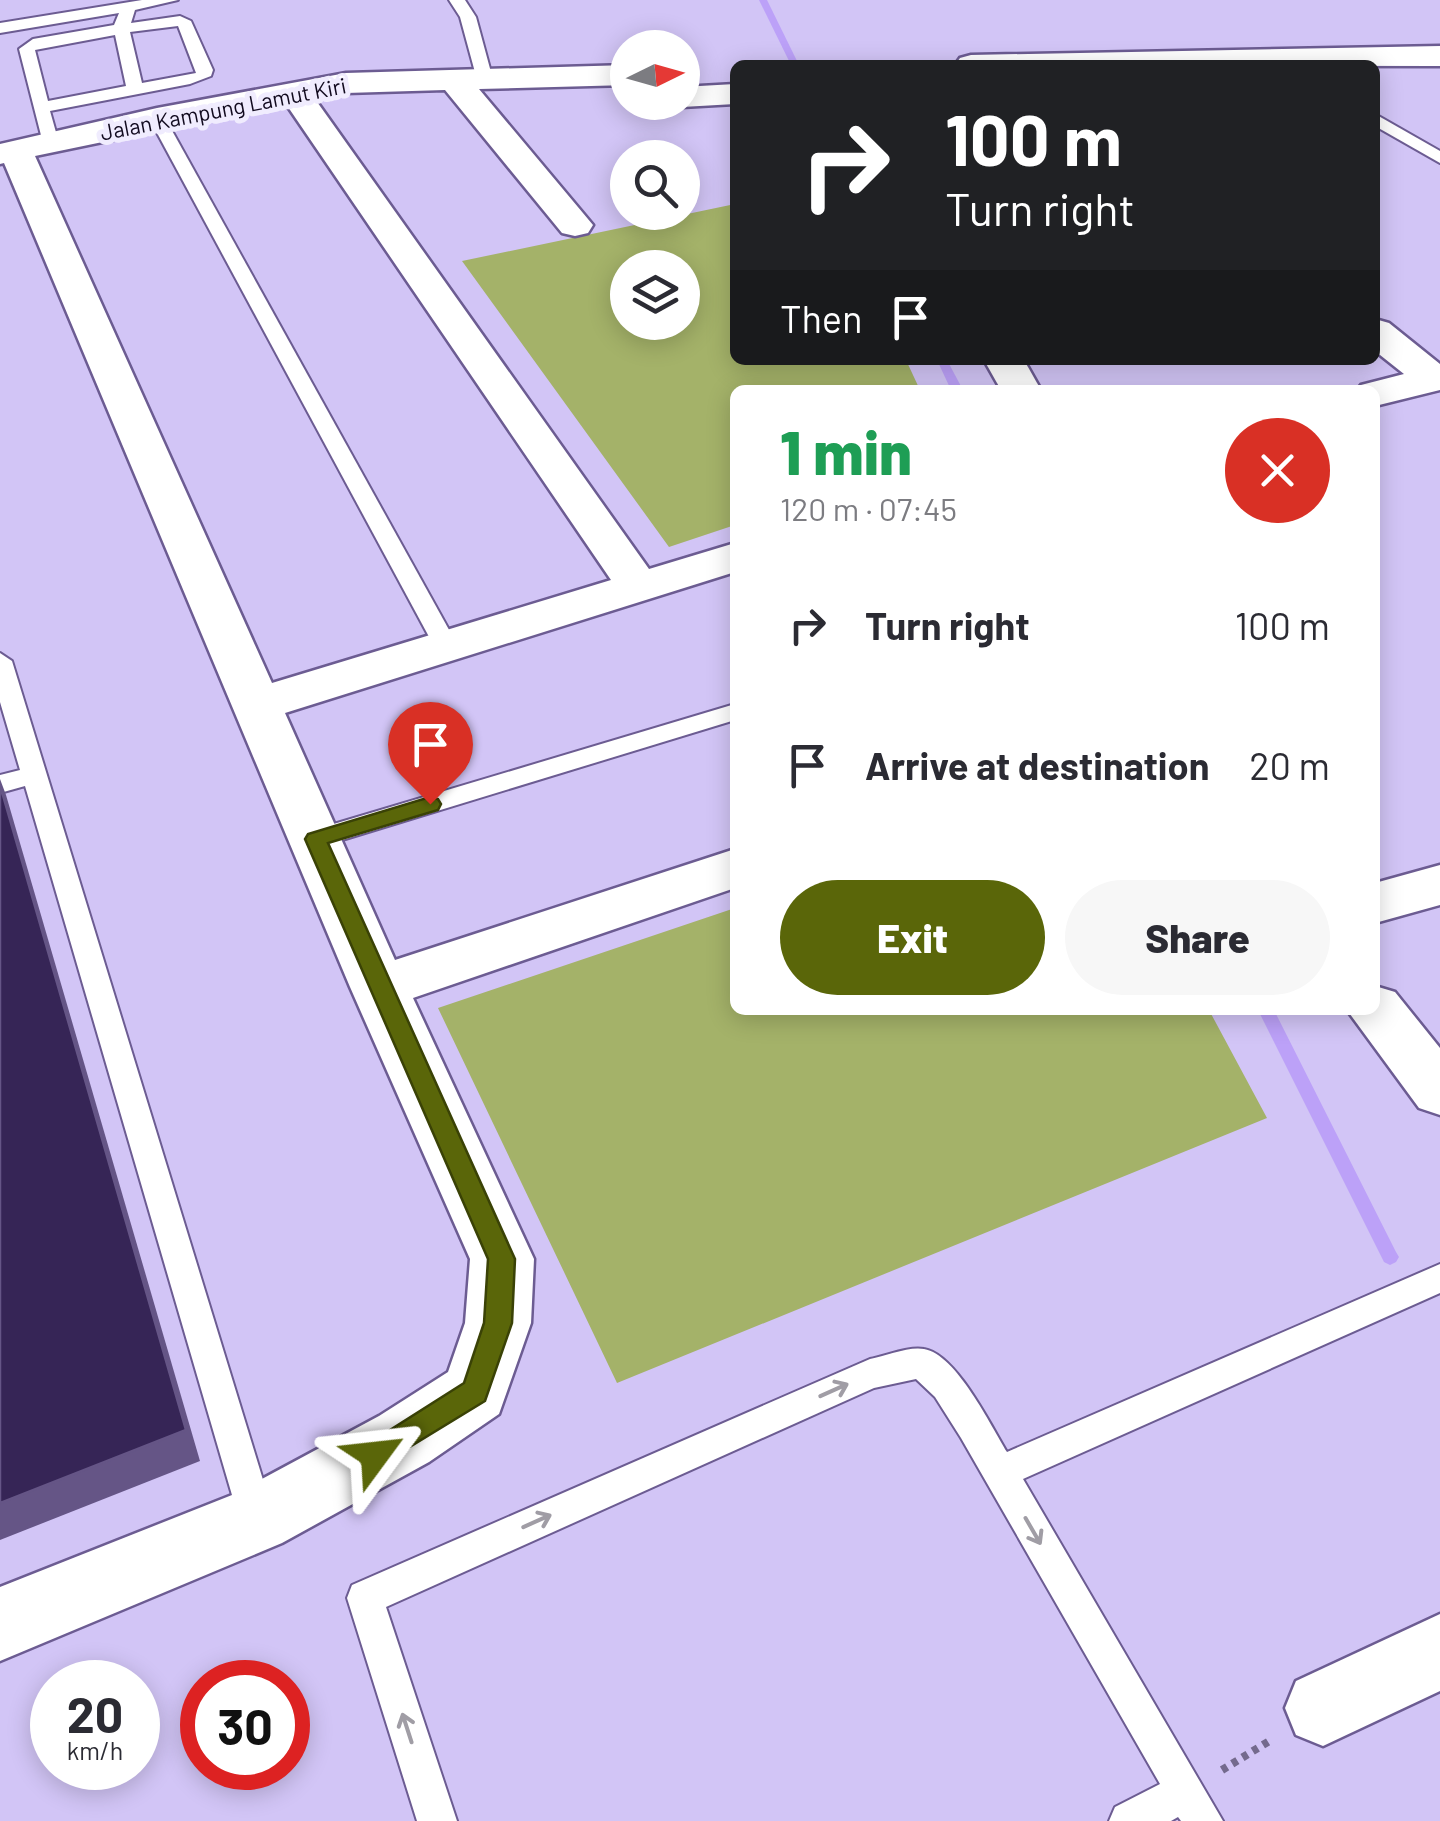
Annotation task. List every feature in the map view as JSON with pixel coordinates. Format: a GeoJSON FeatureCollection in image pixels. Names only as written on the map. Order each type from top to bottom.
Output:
{"type":"FeatureCollection","features":[{"type":"Feature","properties":{"kind":"street"},"geometry":{"type":"LineString","coordinates":[[1339,60],[1440,56]]}},
{"type":"Feature","properties":{"kind":"street"},"geometry":{"type":"LineString","coordinates":[[700,74],[730,74]]}},
{"type":"Feature","properties":{"kind":"street","name":"Jalan Kampung Lamut Kiri"},"geometry":{"type":"LineString","coordinates":[[28,139],[346,83],[471,87],[610,76]]}},
{"type":"Feature","properties":{"kind":"street"},"geometry":{"type":"LineString","coordinates":[[471,87],[610,99]]}},
{"type":"Feature","properties":{"kind":"street"},"geometry":{"type":"LineString","coordinates":[[471,87],[575,225]]}},
{"type":"Feature","properties":{"kind":"street"},"geometry":{"type":"LineString","coordinates":[[294,92],[640,590]]}},
{"type":"Feature","properties":{"kind":"street"},"geometry":{"type":"LineString","coordinates":[[700,96],[730,94]]}},
{"type":"Feature","properties":{"kind":"street"},"geometry":{"type":"LineString","coordinates":[[0,1624],[257,1519],[404,1439],[475,1392],[498,1323],[502,1259],[256,705],[28,139]]}},
{"type":"Feature","properties":{"kind":"street"},"geometry":{"type":"LineString","coordinates":[[1380,335],[1434,380],[1380,393]]}},
{"type":"Feature","properties":{"kind":"street"},"geometry":{"type":"LineString","coordinates":[[256,705],[730,560]]}},
{"type":"Feature","properties":{"kind":"street"},"geometry":{"type":"LineString","coordinates":[[379,987],[730,870]]}},
{"type":"Feature","properties":{"kind":"street"},"geometry":{"type":"LineString","coordinates":[[1380,902],[1440,885]]}},
{"type":"Feature","properties":{"kind":"street"},"geometry":{"type":"LineString","coordinates":[[1380,1014],[1440,1091]]}},
{"type":"Feature","properties":{"kind":"street"},"geometry":{"type":"LineString","coordinates":[[1323,1708],[1440,1652]]}},
{"type":"Feature","properties":{"kind":"lane"},"geometry":{"type":"LineString","coordinates":[[0,28],[92,6],[128,8],[170,0]]}},
{"type":"Feature","properties":{"kind":"lane"},"geometry":{"type":"LineString","coordinates":[[457,0],[468,17],[471,87]]}},
{"type":"Feature","properties":{"kind":"lane"},"geometry":{"type":"LineString","coordinates":[[128,8],[121,29],[135,90]]}},
{"type":"Feature","properties":{"kind":"lane"},"geometry":{"type":"LineString","coordinates":[[180,21],[186,24],[205,70],[202,76],[135,90],[28,139],[27,49],[33,44],[121,29],[180,21]]}},
{"type":"Feature","properties":{"kind":"lane"},"geometry":{"type":"LineString","coordinates":[[157,118],[446,646]]}},
{"type":"Feature","properties":{"kind":"lane"},"geometry":{"type":"LineString","coordinates":[[1380,123],[1440,158]]}},
{"type":"Feature","properties":{"kind":"lane"},"geometry":{"type":"LineString","coordinates":[[0,660],[257,1519]]}},
{"type":"Feature","properties":{"kind":"lane"},"geometry":{"type":"LineString","coordinates":[[316,839],[730,714]]}},
{"type":"Feature","properties":{"kind":"lane"},"geometry":{"type":"LineString","coordinates":[[0,784],[33,775]]}},
{"type":"Feature","properties":{"kind":"lane"},"geometry":{"type":"LineString","coordinates":[[999,1472],[1440,1278]]}},
{"type":"Feature","properties":{"kind":"lane"},"geometry":{"type":"LineString","coordinates":[[437,1821],[365,1598],[870,1374],[902,1364],[922,1363],[947,1386],[1195,1806],[1128,1821]]}},
{"type":"Feature","properties":{"kind":"path"},"geometry":{"type":"LineString","coordinates":[[1195,1806],[1323,1708]]}},
{"type":"Feature","properties":{"kind":"green space"},"geometry":{"type":"Polygon","coordinates":[[[730,205],[730,365],[908,365],[918,385],[730,385],[730,527],[669,547],[462,261],[610,230],[700,230],[700,211],[730,205]]]}},
{"type":"Feature","properties":{"kind":"green space"},"geometry":{"type":"Polygon","coordinates":[[[730,910],[730,1015],[1212,1015],[1267,1118],[617,1383],[438,1008],[730,910]]]}},
{"type":"Feature","properties":{"kind":"building"},"geometry":{"type":"Polygon","coordinates":[[[0,785],[186,1430],[0,1503],[0,785]]]}},
{"type":"Feature","properties":{"kind":"waterway"},"geometry":{"type":"LineString","coordinates":[[763,0],[793,60]]}},
{"type":"Feature","properties":{"kind":"waterway"},"geometry":{"type":"LineString","coordinates":[[944,365],[954,385]]}},
{"type":"Feature","properties":{"kind":"waterway"},"geometry":{"type":"LineString","coordinates":[[1269,1015],[1390,1257]]}},
{"type":"Feature","properties":{"kind":"route"},"geometry":{"type":"LineString","coordinates":[[375,1455],[475,1392],[498,1323],[501,1290],[502,1259],[316,839],[430,804]]}}]}
